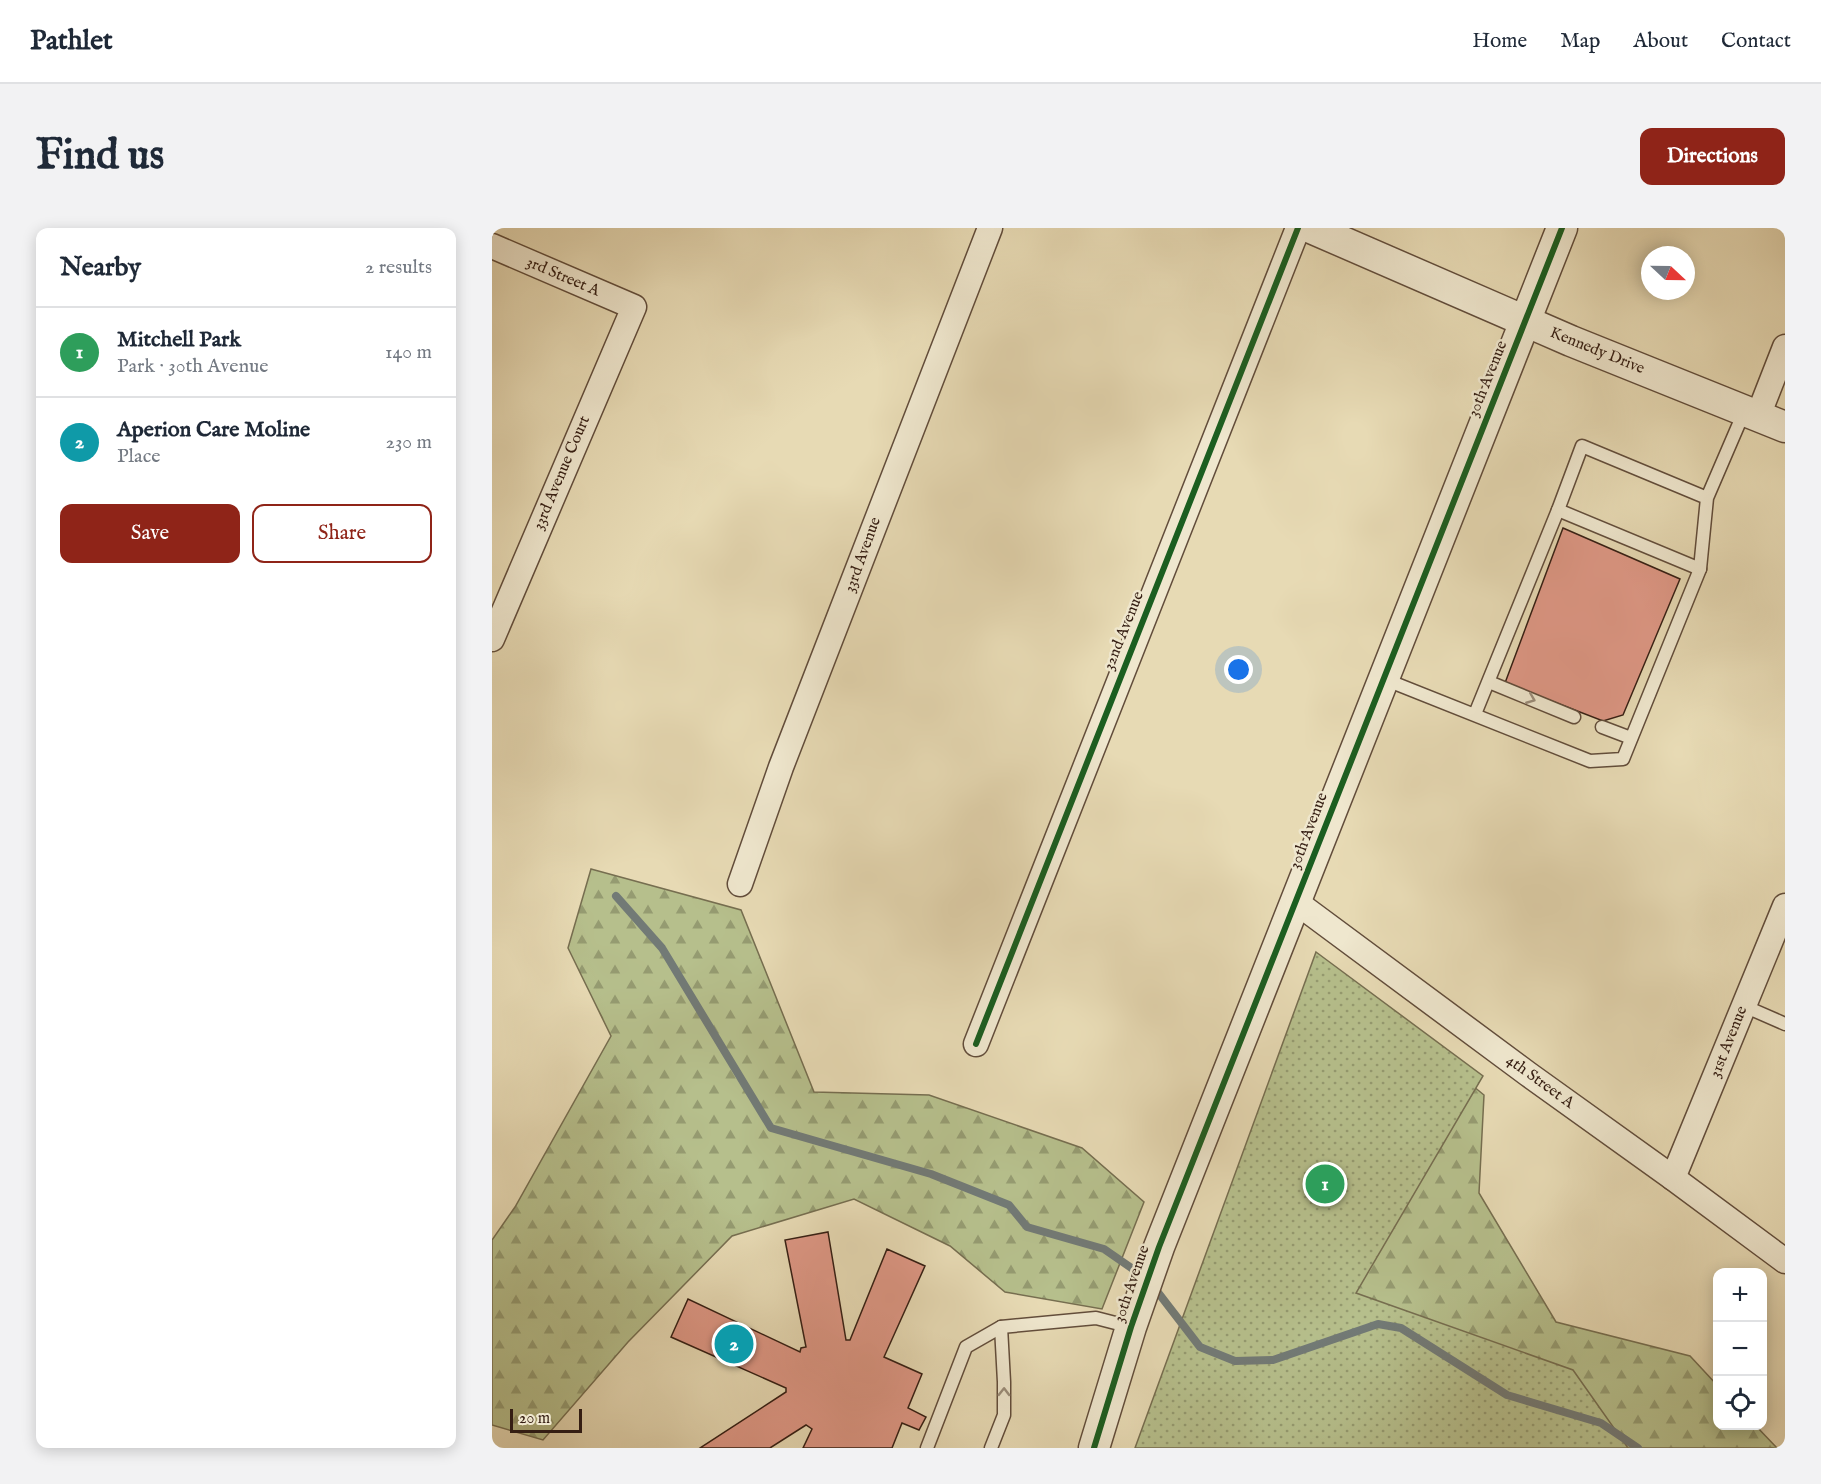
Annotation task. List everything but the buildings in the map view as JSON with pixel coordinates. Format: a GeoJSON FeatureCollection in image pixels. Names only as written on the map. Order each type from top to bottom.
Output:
{"type":"FeatureCollection","features":[{"type":"Feature","properties":{"kind":"street","name":"33rd Avenue"},"geometry":{"type":"LineString","coordinates":[[740,884],[781,767],[990,228]]}},
{"type":"Feature","properties":{"kind":"street","name":"32nd Avenue"},"geometry":{"type":"LineString","coordinates":[[976,1044],[1298,228]]}},
{"type":"Feature","properties":{"kind":"street","name":"Kennedy Drive"},"geometry":{"type":"LineString","coordinates":[[1311,228],[1525,321],[1763,418]]}},
{"type":"Feature","properties":{"kind":"street","name":"30th Avenue"},"geometry":{"type":"LineString","coordinates":[[1094,1448],[1131,1327],[1159,1247],[1562,228]]}},
{"type":"Feature","properties":{"kind":"street","name":"3rd Street A"},"geometry":{"type":"LineString","coordinates":[[492,246],[633,307]]}},
{"type":"Feature","properties":{"kind":"street","name":"33rd Avenue Court"},"geometry":{"type":"LineString","coordinates":[[492,639],[633,307]]}},
{"type":"Feature","properties":{"kind":"street"},"geometry":{"type":"LineString","coordinates":[[1763,418],[1785,347]]}},
{"type":"Feature","properties":{"kind":"street","name":"4th Street A"},"geometry":{"type":"LineString","coordinates":[[1296,902],[1785,1261]]}},
{"type":"Feature","properties":{"kind":"street","name":"31st Avenue"},"geometry":{"type":"LineString","coordinates":[[1673,1178],[1785,906]]}},
{"type":"Feature","properties":{"kind":"lane"},"geometry":{"type":"LineString","coordinates":[[1383,678],[1590,761],[1623,759],[1700,569],[1707,498],[1763,418]]}},
{"type":"Feature","properties":{"kind":"lane"},"geometry":{"type":"LineString","coordinates":[[1475,714],[1582,446],[1707,498]]}},
{"type":"Feature","properties":{"kind":"lane"},"geometry":{"type":"LineString","coordinates":[[1558,510],[1700,569]]}},
{"type":"Feature","properties":{"kind":"lane"},"geometry":{"type":"LineString","coordinates":[[1489,682],[1574,717]]}},
{"type":"Feature","properties":{"kind":"lane"},"geometry":{"type":"LineString","coordinates":[[1602,727],[1631,738]]}},
{"type":"Feature","properties":{"kind":"lane"},"geometry":{"type":"LineString","coordinates":[[1744,1006],[1785,1024]]}},
{"type":"Feature","properties":{"kind":"lane"},"geometry":{"type":"LineString","coordinates":[[927,1448],[966,1347],[1002,1327],[1096,1318],[1131,1327]]}},
{"type":"Feature","properties":{"kind":"lane"},"geometry":{"type":"LineString","coordinates":[[991,1448],[1004,1415],[1002,1327]]}},
{"type":"Feature","properties":{"kind":"green space"},"geometry":{"type":"Polygon","coordinates":[[[591,869],[741,910],[814,1092],[929,1095],[1082,1148],[1144,1202],[1102,1309],[1005,1292],[950,1246],[854,1199],[732,1236],[628,1342],[543,1440],[492,1425],[492,1240],[515,1207],[611,1036],[568,948],[591,869]]]}},
{"type":"Feature","properties":{"kind":"green space"},"geometry":{"type":"Polygon","coordinates":[[[1316,952],[1483,1076],[1356,1293],[1573,1370],[1628,1448],[1135,1448],[1316,952]]]}},
{"type":"Feature","properties":{"kind":"green space"},"geometry":{"type":"Polygon","coordinates":[[[1412,1036],[1484,1095],[1479,1193],[1556,1322],[1690,1356],[1713,1381],[1713,1430],[1760,1430],[1777,1448],[1439,1448],[1232,1259],[1412,1036]]]}},
{"type":"Feature","properties":{"kind":"waterway"},"geometry":{"type":"LineString","coordinates":[[616,896],[662,948],[771,1128],[931,1174],[1009,1205],[1027,1227],[1104,1249],[1143,1276]]}},
{"type":"Feature","properties":{"kind":"waterway"},"geometry":{"type":"LineString","coordinates":[[1153,1286],[1200,1347],[1235,1361],[1273,1360],[1378,1324],[1401,1328],[1507,1395],[1601,1423],[1638,1448]]}},
{"type":"Feature","properties":{"kind":"cycle path"},"geometry":{"type":"LineString","coordinates":[[976,1044],[1298,228]]}},
{"type":"Feature","properties":{"kind":"cycle path"},"geometry":{"type":"LineString","coordinates":[[1094,1448],[1131,1327],[1159,1247],[1562,228]]}},
{"type":"Feature","properties":{"kind":"place","name":"Mitchell Park"},"geometry":{"type":"Point","coordinates":[1325,1184]}},
{"type":"Feature","properties":{"kind":"place","name":"Aperion Care Moline"},"geometry":{"type":"Point","coordinates":[734,1344]}}]}
